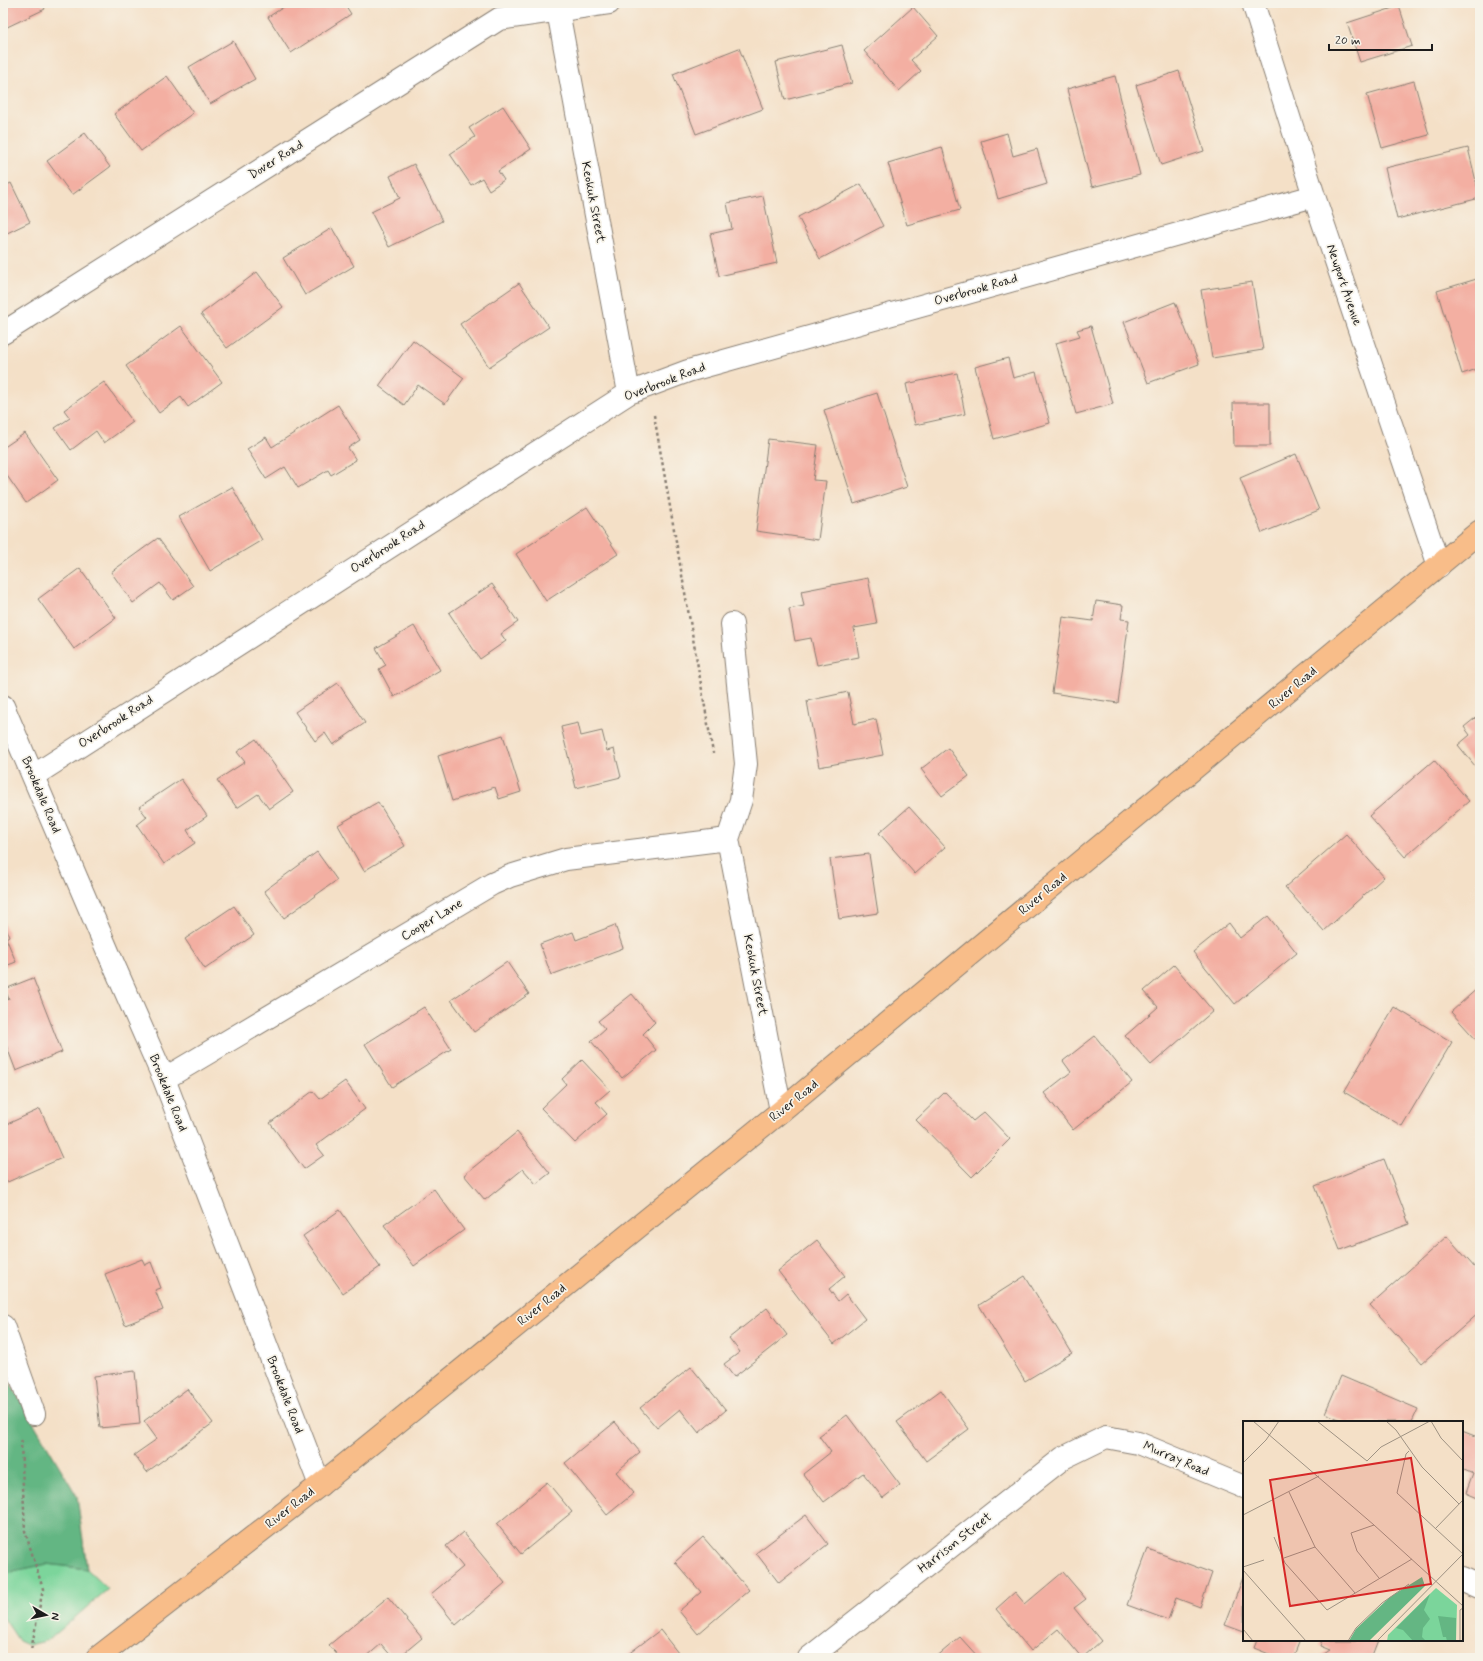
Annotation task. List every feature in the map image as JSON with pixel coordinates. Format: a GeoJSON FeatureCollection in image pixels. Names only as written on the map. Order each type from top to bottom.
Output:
{"type":"FeatureCollection","features":[{"type":"Feature","properties":{"kind":"main road","name":"River Road"},"geometry":{"type":"LineString","coordinates":[[97,1658],[320,1485],[781,1111],[1480,531]]}},
{"type":"Feature","properties":{"kind":"street","name":"Dover Road"},"geometry":{"type":"LineString","coordinates":[[3,333],[499,19],[610,3]]}},
{"type":"Feature","properties":{"kind":"street","name":"Newport Avenue"},"geometry":{"type":"LineString","coordinates":[[1253,3],[1314,196],[1439,566]]}},
{"type":"Feature","properties":{"kind":"street","name":"Keokuk Street"},"geometry":{"type":"LineString","coordinates":[[558,11],[638,389]]}},
{"type":"Feature","properties":{"kind":"street","name":"Overbrook Road"},"geometry":{"type":"LineString","coordinates":[[33,776],[638,389],[688,371],[1314,196]]}},
{"type":"Feature","properties":{"kind":"street"},"geometry":{"type":"LineString","coordinates":[[728,839],[741,800],[746,764],[732,624]]}},
{"type":"Feature","properties":{"kind":"street","name":"Brookdale Road"},"geometry":{"type":"LineString","coordinates":[[3,706],[108,954],[164,1079],[320,1485]]}},
{"type":"Feature","properties":{"kind":"street","name":"Keokuk Street"},"geometry":{"type":"LineString","coordinates":[[728,839],[781,1111]]}},
{"type":"Feature","properties":{"kind":"street","name":"Cooper Lane"},"geometry":{"type":"LineString","coordinates":[[164,1079],[492,884],[510,876],[566,859],[728,839]]}},
{"type":"Feature","properties":{"kind":"street"},"geometry":{"type":"LineString","coordinates":[[3,1326],[34,1414]]}},
{"type":"Feature","properties":{"kind":"street","name":"Murray Road"},"geometry":{"type":"LineString","coordinates":[[1106,1437],[1138,1443],[1243,1487]]}},
{"type":"Feature","properties":{"kind":"street","name":"Harrison Street"},"geometry":{"type":"LineString","coordinates":[[810,1658],[1063,1458],[1106,1437]]}},
{"type":"Feature","properties":{"kind":"street"},"geometry":{"type":"LineString","coordinates":[[1463,1578],[1480,1586]]}},
{"type":"Feature","properties":{"kind":"path"},"geometry":{"type":"LineString","coordinates":[[638,389],[715,760]]}},
{"type":"Feature","properties":{"kind":"path"},"geometry":{"type":"LineString","coordinates":[[31,1650],[43,1589],[25,1531],[21,1443],[34,1414]]}},
{"type":"Feature","properties":{"kind":"green space"},"geometry":{"type":"Polygon","coordinates":[[[3,1366],[10,1383],[77,1496],[87,1569],[47,1564],[14,1571],[3,1577],[3,1366]]]}},
{"type":"Feature","properties":{"kind":"green space"},"geometry":{"type":"Polygon","coordinates":[[[3,1489],[27,1568],[47,1564],[87,1569],[108,1589],[50,1639],[28,1645],[19,1641],[3,1617],[3,1577],[21,1569],[3,1489]]]}},
{"type":"Feature","properties":{"kind":"building"},"geometry":{"type":"Polygon","coordinates":[[[3,3],[42,3],[45,9],[3,29],[3,3]]]}},
{"type":"Feature","properties":{"kind":"building"},"geometry":{"type":"Polygon","coordinates":[[[290,3],[344,3],[351,14],[291,53],[268,17],[290,3]]]}},
{"type":"Feature","properties":{"kind":"building"},"geometry":{"type":"Polygon","coordinates":[[[959,3],[971,3],[969,7],[959,3]]]}},
{"type":"Feature","properties":{"kind":"building"},"geometry":{"type":"Polygon","coordinates":[[[1399,6],[1412,46],[1360,62],[1347,23],[1399,6]]]}},
{"type":"Feature","properties":{"kind":"building"},"geometry":{"type":"Polygon","coordinates":[[[913,7],[938,36],[911,60],[921,71],[899,91],[864,51],[913,7]]]}},
{"type":"Feature","properties":{"kind":"building"},"geometry":{"type":"Polygon","coordinates":[[[233,41],[255,79],[210,104],[189,67],[233,41]]]}},
{"type":"Feature","properties":{"kind":"building"},"geometry":{"type":"Polygon","coordinates":[[[842,45],[852,83],[785,100],[776,62],[842,45]]]}},
{"type":"Feature","properties":{"kind":"building"},"geometry":{"type":"Polygon","coordinates":[[[739,48],[763,109],[696,134],[673,74],[739,48]]]}},
{"type":"Feature","properties":{"kind":"building"},"geometry":{"type":"Polygon","coordinates":[[[1179,71],[1204,151],[1161,165],[1136,85],[1179,71]]]}},
{"type":"Feature","properties":{"kind":"building"},"geometry":{"type":"Polygon","coordinates":[[[167,76],[193,113],[141,151],[114,114],[167,76]]]}},
{"type":"Feature","properties":{"kind":"building"},"geometry":{"type":"Polygon","coordinates":[[[1115,76],[1140,175],[1092,187],[1067,89],[1115,76]]]}},
{"type":"Feature","properties":{"kind":"building"},"geometry":{"type":"Polygon","coordinates":[[[1414,81],[1429,135],[1382,148],[1367,94],[1414,81]]]}},
{"type":"Feature","properties":{"kind":"building"},"geometry":{"type":"Polygon","coordinates":[[[503,106],[531,149],[498,171],[504,180],[489,190],[482,178],[471,185],[450,154],[475,137],[469,128],[503,106]]]}},
{"type":"Feature","properties":{"kind":"building"},"geometry":{"type":"Polygon","coordinates":[[[85,133],[110,167],[72,195],[47,161],[85,133]]]}},
{"type":"Feature","properties":{"kind":"building"},"geometry":{"type":"Polygon","coordinates":[[[1007,133],[1013,156],[1037,149],[1047,184],[998,199],[981,141],[1007,133]]]}},
{"type":"Feature","properties":{"kind":"building"},"geometry":{"type":"Polygon","coordinates":[[[942,147],[960,210],[907,225],[888,163],[942,147]]]}},
{"type":"Feature","properties":{"kind":"building"},"geometry":{"type":"Polygon","coordinates":[[[1468,148],[1480,198],[1397,219],[1385,168],[1468,148]]]}},
{"type":"Feature","properties":{"kind":"building"},"geometry":{"type":"Polygon","coordinates":[[[414,164],[442,221],[389,247],[371,212],[400,198],[390,176],[414,164]]]}},
{"type":"Feature","properties":{"kind":"building"},"geometry":{"type":"Polygon","coordinates":[[[11,183],[30,222],[3,235],[3,187],[11,183]]]}},
{"type":"Feature","properties":{"kind":"building"},"geometry":{"type":"Polygon","coordinates":[[[861,184],[883,226],[820,259],[798,217],[861,184]]]}},
{"type":"Feature","properties":{"kind":"building"},"geometry":{"type":"Polygon","coordinates":[[[763,196],[777,263],[719,276],[710,234],[732,229],[727,203],[763,196]]]}},
{"type":"Feature","properties":{"kind":"building"},"geometry":{"type":"Polygon","coordinates":[[[332,228],[354,266],[305,295],[283,258],[332,228]]]}},
{"type":"Feature","properties":{"kind":"building"},"geometry":{"type":"Polygon","coordinates":[[[257,272],[283,307],[227,348],[201,314],[257,272]]]}},
{"type":"Feature","properties":{"kind":"building"},"geometry":{"type":"Polygon","coordinates":[[[1480,278],[1480,368],[1462,374],[1437,291],[1480,278]]]}},
{"type":"Feature","properties":{"kind":"building"},"geometry":{"type":"Polygon","coordinates":[[[1252,282],[1263,350],[1212,358],[1201,290],[1252,282]]]}},
{"type":"Feature","properties":{"kind":"building"},"geometry":{"type":"Polygon","coordinates":[[[519,283],[549,327],[489,367],[460,324],[519,283]]]}},
{"type":"Feature","properties":{"kind":"building"},"geometry":{"type":"Polygon","coordinates":[[[1175,302],[1199,364],[1148,383],[1124,322],[1175,302]]]}},
{"type":"Feature","properties":{"kind":"building"},"geometry":{"type":"Polygon","coordinates":[[[181,326],[222,382],[188,407],[181,397],[159,413],[126,366],[181,326]]]}},
{"type":"Feature","properties":{"kind":"building"},"geometry":{"type":"Polygon","coordinates":[[[1091,326],[1113,404],[1076,414],[1056,343],[1080,336],[1077,330],[1091,326]]]}},
{"type":"Feature","properties":{"kind":"building"},"geometry":{"type":"Polygon","coordinates":[[[413,340],[464,378],[445,404],[418,385],[404,405],[379,386],[413,340]]]}},
{"type":"Feature","properties":{"kind":"building"},"geometry":{"type":"Polygon","coordinates":[[[1008,358],[1013,378],[1036,372],[1050,423],[994,439],[975,367],[1008,358]]]}},
{"type":"Feature","properties":{"kind":"building"},"geometry":{"type":"Polygon","coordinates":[[[957,373],[965,414],[915,425],[906,384],[957,373]]]}},
{"type":"Feature","properties":{"kind":"building"},"geometry":{"type":"Polygon","coordinates":[[[104,382],[133,422],[104,443],[96,431],[71,450],[55,428],[70,418],[64,410],[104,382]]]}},
{"type":"Feature","properties":{"kind":"building"},"geometry":{"type":"Polygon","coordinates":[[[877,393],[907,487],[854,504],[824,410],[877,393]]]}},
{"type":"Feature","properties":{"kind":"building"},"geometry":{"type":"Polygon","coordinates":[[[1233,403],[1270,403],[1270,446],[1234,446],[1233,403]]]}},
{"type":"Feature","properties":{"kind":"building"},"geometry":{"type":"Polygon","coordinates":[[[338,405],[360,440],[348,448],[356,460],[331,475],[328,470],[298,488],[285,467],[266,479],[247,449],[266,437],[272,447],[338,405]]]}},
{"type":"Feature","properties":{"kind":"building"},"geometry":{"type":"Polygon","coordinates":[[[25,433],[58,480],[26,503],[3,470],[3,448],[25,433]]]}},
{"type":"Feature","properties":{"kind":"building"},"geometry":{"type":"Polygon","coordinates":[[[768,439],[818,445],[813,480],[826,481],[818,540],[756,531],[768,439]]]}},
{"type":"Feature","properties":{"kind":"building"},"geometry":{"type":"Polygon","coordinates":[[[1296,454],[1319,510],[1262,533],[1240,478],[1296,454]]]}},
{"type":"Feature","properties":{"kind":"building"},"geometry":{"type":"Polygon","coordinates":[[[232,487],[262,540],[210,571],[179,517],[232,487]]]}},
{"type":"Feature","properties":{"kind":"building"},"geometry":{"type":"Polygon","coordinates":[[[587,507],[618,554],[546,601],[516,554],[587,507]]]}},
{"type":"Feature","properties":{"kind":"building"},"geometry":{"type":"Polygon","coordinates":[[[158,538],[193,586],[173,600],[160,583],[133,603],[111,572],[158,538]]]}},
{"type":"Feature","properties":{"kind":"building"},"geometry":{"type":"Polygon","coordinates":[[[80,568],[116,618],[74,649],[38,599],[80,568]]]}},
{"type":"Feature","properties":{"kind":"building"},"geometry":{"type":"Polygon","coordinates":[[[868,578],[877,624],[854,628],[859,657],[817,665],[811,638],[795,641],[789,609],[804,606],[801,591],[868,578]]]}},
{"type":"Feature","properties":{"kind":"building"},"geometry":{"type":"Polygon","coordinates":[[[492,584],[518,622],[501,634],[506,641],[480,659],[449,613],[492,584]]]}},
{"type":"Feature","properties":{"kind":"building"},"geometry":{"type":"Polygon","coordinates":[[[1096,601],[1123,605],[1121,619],[1129,620],[1118,703],[1052,693],[1063,617],[1093,621],[1096,601]]]}},
{"type":"Feature","properties":{"kind":"building"},"geometry":{"type":"Polygon","coordinates":[[[414,626],[440,670],[394,697],[379,669],[386,665],[376,648],[414,626]]]}},
{"type":"Feature","properties":{"kind":"building"},"geometry":{"type":"Polygon","coordinates":[[[338,683],[365,723],[333,745],[325,733],[315,741],[295,712],[338,683]]]}},
{"type":"Feature","properties":{"kind":"building"},"geometry":{"type":"Polygon","coordinates":[[[848,692],[854,724],[876,719],[883,755],[819,767],[807,701],[848,692]]]}},
{"type":"Feature","properties":{"kind":"building"},"geometry":{"type":"Polygon","coordinates":[[[1480,714],[1480,772],[1458,745],[1470,735],[1464,727],[1480,714]]]}},
{"type":"Feature","properties":{"kind":"building"},"geometry":{"type":"Polygon","coordinates":[[[578,723],[581,736],[602,731],[607,751],[614,749],[621,777],[576,788],[561,727],[578,723]]]}},
{"type":"Feature","properties":{"kind":"building"},"geometry":{"type":"Polygon","coordinates":[[[503,735],[521,792],[499,799],[495,787],[452,801],[438,756],[503,735]]]}},
{"type":"Feature","properties":{"kind":"building"},"geometry":{"type":"Polygon","coordinates":[[[256,739],[293,792],[269,809],[258,794],[237,808],[217,780],[245,762],[237,752],[256,739]]]}},
{"type":"Feature","properties":{"kind":"building"},"geometry":{"type":"Polygon","coordinates":[[[948,748],[969,776],[942,796],[921,769],[948,748]]]}},
{"type":"Feature","properties":{"kind":"building"},"geometry":{"type":"Polygon","coordinates":[[[1434,760],[1469,801],[1405,857],[1369,816],[1434,760]]]}},
{"type":"Feature","properties":{"kind":"building"},"geometry":{"type":"Polygon","coordinates":[[[181,779],[207,816],[187,830],[195,843],[164,864],[137,825],[147,817],[139,807],[181,779]]]}},
{"type":"Feature","properties":{"kind":"building"},"geometry":{"type":"Polygon","coordinates":[[[378,802],[405,846],[364,871],[338,825],[378,802]]]}},
{"type":"Feature","properties":{"kind":"building"},"geometry":{"type":"Polygon","coordinates":[[[909,807],[945,847],[915,874],[879,833],[909,807]]]}},
{"type":"Feature","properties":{"kind":"building"},"geometry":{"type":"Polygon","coordinates":[[[1346,834],[1384,877],[1324,931],[1285,887],[1346,834]]]}},
{"type":"Feature","properties":{"kind":"building"},"geometry":{"type":"Polygon","coordinates":[[[317,852],[337,880],[284,918],[264,891],[317,852]]]}},
{"type":"Feature","properties":{"kind":"building"},"geometry":{"type":"Polygon","coordinates":[[[869,854],[878,913],[839,919],[830,859],[869,854]]]}},
{"type":"Feature","properties":{"kind":"building"},"geometry":{"type":"Polygon","coordinates":[[[234,906],[254,935],[205,969],[185,939],[234,906]]]}},
{"type":"Feature","properties":{"kind":"building"},"geometry":{"type":"Polygon","coordinates":[[[1268,916],[1297,953],[1235,1004],[1193,952],[1229,923],[1240,938],[1268,916]]]}},
{"type":"Feature","properties":{"kind":"building"},"geometry":{"type":"Polygon","coordinates":[[[3,920],[9,936],[6,938],[16,962],[3,967],[3,920]]]}},
{"type":"Feature","properties":{"kind":"building"},"geometry":{"type":"Polygon","coordinates":[[[615,925],[623,948],[551,975],[540,944],[573,932],[576,940],[615,925]]]}},
{"type":"Feature","properties":{"kind":"building"},"geometry":{"type":"Polygon","coordinates":[[[507,962],[529,994],[474,1032],[451,1000],[507,962]]]}},
{"type":"Feature","properties":{"kind":"building"},"geometry":{"type":"Polygon","coordinates":[[[1174,965],[1213,1011],[1151,1065],[1125,1036],[1158,1007],[1144,991],[1174,965]]]}},
{"type":"Feature","properties":{"kind":"building"},"geometry":{"type":"Polygon","coordinates":[[[33,978],[62,1052],[16,1071],[3,1037],[3,1001],[9,999],[5,989],[33,978]]]}},
{"type":"Feature","properties":{"kind":"building"},"geometry":{"type":"Polygon","coordinates":[[[1480,986],[1480,1044],[1451,1012],[1480,986]]]}},
{"type":"Feature","properties":{"kind":"building"},"geometry":{"type":"Polygon","coordinates":[[[632,994],[655,1022],[643,1034],[656,1050],[622,1078],[591,1041],[605,1029],[598,1021],[632,994]]]}},
{"type":"Feature","properties":{"kind":"building"},"geometry":{"type":"Polygon","coordinates":[[[424,1007],[451,1049],[392,1087],[365,1044],[424,1007]]]}},
{"type":"Feature","properties":{"kind":"building"},"geometry":{"type":"Polygon","coordinates":[[[1394,1007],[1452,1042],[1402,1126],[1344,1092],[1394,1007]]]}},
{"type":"Feature","properties":{"kind":"building"},"geometry":{"type":"Polygon","coordinates":[[[1095,1036],[1132,1082],[1073,1130],[1044,1093],[1071,1072],[1063,1061],[1095,1036]]]}},
{"type":"Feature","properties":{"kind":"building"},"geometry":{"type":"Polygon","coordinates":[[[582,1060],[610,1090],[596,1102],[607,1114],[575,1143],[541,1108],[566,1084],[562,1079],[582,1060]]]}},
{"type":"Feature","properties":{"kind":"building"},"geometry":{"type":"Polygon","coordinates":[[[345,1081],[365,1109],[316,1145],[324,1155],[304,1169],[270,1123],[313,1091],[320,1099],[345,1081]]]}},
{"type":"Feature","properties":{"kind":"building"},"geometry":{"type":"Polygon","coordinates":[[[945,1092],[973,1121],[984,1112],[1010,1139],[972,1177],[916,1120],[945,1092]]]}},
{"type":"Feature","properties":{"kind":"building"},"geometry":{"type":"Polygon","coordinates":[[[40,1109],[62,1158],[3,1184],[3,1126],[40,1109]]]}},
{"type":"Feature","properties":{"kind":"building"},"geometry":{"type":"Polygon","coordinates":[[[517,1132],[550,1173],[536,1184],[523,1169],[485,1200],[464,1175],[517,1132]]]}},
{"type":"Feature","properties":{"kind":"building"},"geometry":{"type":"Polygon","coordinates":[[[1384,1159],[1409,1224],[1340,1250],[1315,1186],[1384,1159]]]}},
{"type":"Feature","properties":{"kind":"building"},"geometry":{"type":"Polygon","coordinates":[[[434,1189],[464,1230],[414,1266],[384,1225],[434,1189]]]}},
{"type":"Feature","properties":{"kind":"building"},"geometry":{"type":"Polygon","coordinates":[[[340,1210],[380,1267],[343,1293],[303,1236],[340,1210]]]}},
{"type":"Feature","properties":{"kind":"building"},"geometry":{"type":"Polygon","coordinates":[[[1447,1236],[1475,1268],[1480,1263],[1480,1312],[1422,1363],[1370,1305],[1447,1236]]]}},
{"type":"Feature","properties":{"kind":"building"},"geometry":{"type":"Polygon","coordinates":[[[817,1240],[845,1276],[829,1289],[838,1301],[846,1294],[865,1319],[834,1344],[778,1271],[817,1240]]]}},
{"type":"Feature","properties":{"kind":"building"},"geometry":{"type":"Polygon","coordinates":[[[142,1259],[145,1265],[151,1262],[161,1288],[155,1290],[163,1310],[125,1325],[105,1274],[142,1259]]]}},
{"type":"Feature","properties":{"kind":"building"},"geometry":{"type":"Polygon","coordinates":[[[1025,1276],[1072,1353],[1025,1381],[979,1305],[1025,1276]]]}},
{"type":"Feature","properties":{"kind":"building"},"geometry":{"type":"Polygon","coordinates":[[[767,1308],[787,1335],[734,1377],[724,1364],[740,1352],[729,1338],[767,1308]]]}},
{"type":"Feature","properties":{"kind":"building"},"geometry":{"type":"Polygon","coordinates":[[[691,1367],[726,1410],[699,1433],[680,1409],[657,1428],[640,1408],[691,1367]]]}},
{"type":"Feature","properties":{"kind":"building"},"geometry":{"type":"Polygon","coordinates":[[[135,1371],[140,1424],[100,1428],[94,1376],[135,1371]]]}},
{"type":"Feature","properties":{"kind":"building"},"geometry":{"type":"Polygon","coordinates":[[[1341,1376],[1418,1409],[1412,1421],[1344,1421],[1325,1413],[1341,1376]]]}},
{"type":"Feature","properties":{"kind":"building"},"geometry":{"type":"Polygon","coordinates":[[[187,1389],[213,1423],[147,1472],[134,1455],[157,1439],[144,1421],[187,1389]]]}},
{"type":"Feature","properties":{"kind":"building"},"geometry":{"type":"Polygon","coordinates":[[[941,1390],[969,1429],[926,1461],[897,1422],[941,1390]]]}},
{"type":"Feature","properties":{"kind":"building"},"geometry":{"type":"Polygon","coordinates":[[[847,1415],[900,1485],[883,1498],[863,1473],[824,1502],[803,1474],[831,1452],[819,1436],[847,1415]]]}},
{"type":"Feature","properties":{"kind":"building"},"geometry":{"type":"Polygon","coordinates":[[[615,1422],[640,1452],[616,1472],[634,1493],[607,1515],[565,1463],[615,1422]]]}},
{"type":"Feature","properties":{"kind":"building"},"geometry":{"type":"Polygon","coordinates":[[[1463,1431],[1480,1438],[1480,1499],[1466,1493],[1473,1474],[1463,1469],[1463,1431]]]}},
{"type":"Feature","properties":{"kind":"building"},"geometry":{"type":"Polygon","coordinates":[[[547,1482],[572,1512],[521,1554],[497,1524],[547,1482]]]}},
{"type":"Feature","properties":{"kind":"building"},"geometry":{"type":"Polygon","coordinates":[[[806,1515],[828,1544],[779,1583],[756,1553],[806,1515]]]}},
{"type":"Feature","properties":{"kind":"building"},"geometry":{"type":"Polygon","coordinates":[[[463,1532],[505,1583],[456,1625],[431,1594],[463,1567],[446,1546],[463,1532]]]}},
{"type":"Feature","properties":{"kind":"building"},"geometry":{"type":"Polygon","coordinates":[[[703,1537],[749,1590],[698,1634],[679,1611],[701,1592],[675,1562],[703,1537]]]}},
{"type":"Feature","properties":{"kind":"building"},"geometry":{"type":"Polygon","coordinates":[[[1148,1549],[1212,1573],[1200,1607],[1176,1598],[1168,1620],[1127,1605],[1148,1549]]]}},
{"type":"Feature","properties":{"kind":"building"},"geometry":{"type":"Polygon","coordinates":[[[1063,1572],[1086,1599],[1074,1608],[1101,1641],[1082,1658],[1058,1629],[1031,1651],[996,1609],[1015,1592],[1025,1604],[1063,1572]]]}},
{"type":"Feature","properties":{"kind":"building"},"geometry":{"type":"Polygon","coordinates":[[[1243,1578],[1243,1632],[1225,1625],[1243,1578]]]}},
{"type":"Feature","properties":{"kind":"building"},"geometry":{"type":"Polygon","coordinates":[[[388,1597],[422,1638],[398,1658],[393,1658],[381,1644],[365,1658],[340,1658],[329,1645],[388,1597]]]}},
{"type":"Feature","properties":{"kind":"building"},"geometry":{"type":"Polygon","coordinates":[[[660,1630],[682,1658],[623,1658],[660,1630]]]}},
{"type":"Feature","properties":{"kind":"building"},"geometry":{"type":"Polygon","coordinates":[[[960,1637],[979,1658],[935,1658],[960,1637]]]}},
{"type":"Feature","properties":{"kind":"building"},"geometry":{"type":"Polygon","coordinates":[[[1257,1641],[1300,1641],[1293,1658],[1279,1658],[1254,1648],[1257,1641]]]}},
{"type":"Feature","properties":{"kind":"building"},"geometry":{"type":"Polygon","coordinates":[[[1322,1641],[1379,1641],[1372,1658],[1318,1658],[1330,1650],[1320,1646],[1322,1641]]]}}]}
